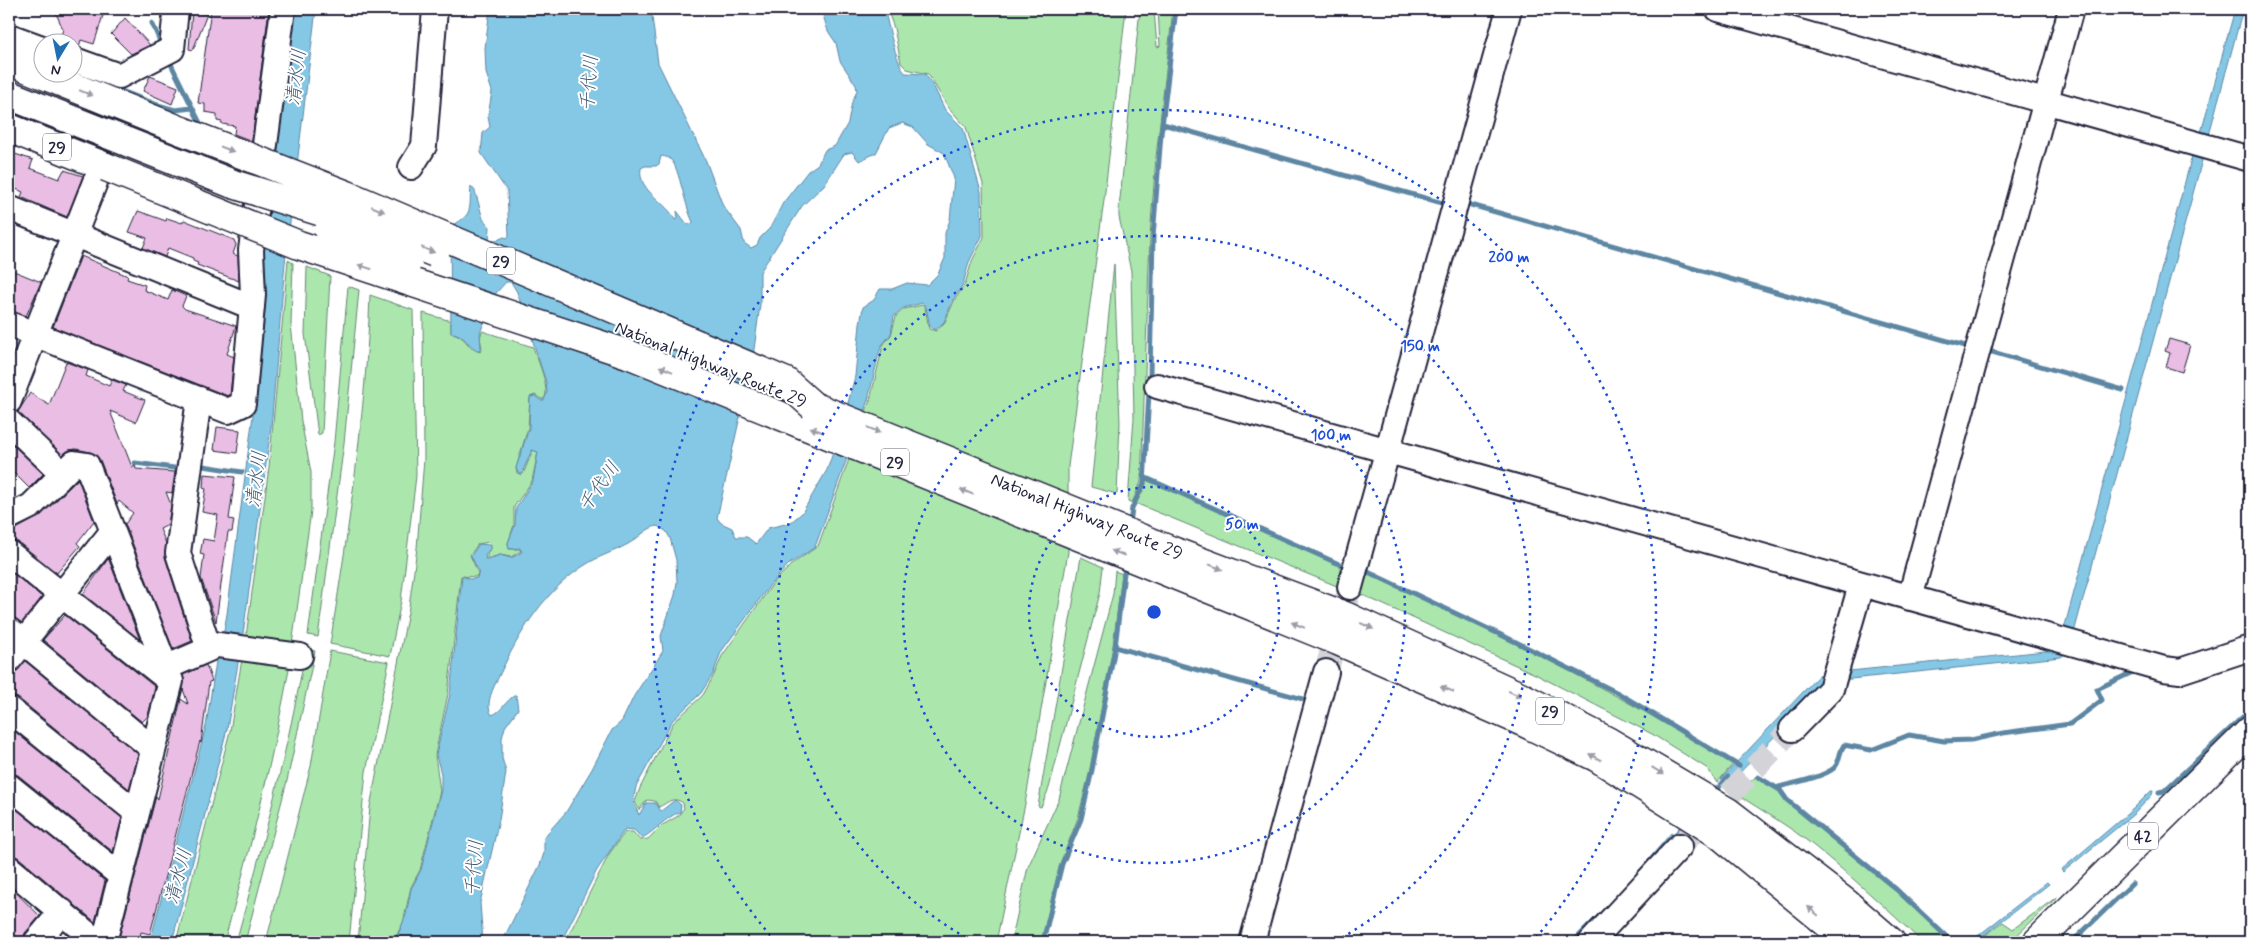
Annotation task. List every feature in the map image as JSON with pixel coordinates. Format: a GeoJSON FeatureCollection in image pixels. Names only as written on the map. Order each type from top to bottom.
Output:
{"type":"FeatureCollection","features":[{"type":"Feature","properties":{"kind":"main road","name":"29"},"geometry":{"type":"LineString","coordinates":[[9,62],[347,195],[786,382],[813,406]]}},
{"type":"Feature","properties":{"kind":"main road","name":"National Highway Route 29"},"geometry":{"type":"LineString","coordinates":[[9,94],[229,192],[628,354],[1167,561],[1345,616],[1518,695],[1609,742],[1728,812],[1846,903],[1891,942]]}},
{"type":"Feature","properties":{"kind":"main road","name":"29"},"geometry":{"type":"LineString","coordinates":[[9,110],[229,192]]}},
{"type":"Feature","properties":{"kind":"main road","name":"29"},"geometry":{"type":"LineString","coordinates":[[9,128],[101,174],[299,246],[628,354]]}},
{"type":"Feature","properties":{"kind":"main road","name":"National Highway Route 29"},"geometry":{"type":"LineString","coordinates":[[229,192],[379,230],[813,406],[1167,561],[1338,642],[1523,722],[1596,757],[1720,835],[1850,942]]}},
{"type":"Feature","properties":{"kind":"main road","name":"42"},"geometry":{"type":"LineString","coordinates":[[2038,942],[2250,731]]}},
{"type":"Feature","properties":{"kind":"street"},"geometry":{"type":"LineString","coordinates":[[82,63],[119,76],[172,49],[176,9]]}},
{"type":"Feature","properties":{"kind":"street"},"geometry":{"type":"LineString","coordinates":[[9,324],[228,411],[243,404],[253,295],[251,250],[283,9]]}},
{"type":"Feature","properties":{"kind":"street"},"geometry":{"type":"LineString","coordinates":[[411,167],[424,146],[435,9]]}},
{"type":"Feature","properties":{"kind":"street"},"geometry":{"type":"LineString","coordinates":[[1350,587],[1509,9]]}},
{"type":"Feature","properties":{"kind":"street"},"geometry":{"type":"LineString","coordinates":[[1718,9],[2250,159]]}},
{"type":"Feature","properties":{"kind":"street"},"geometry":{"type":"LineString","coordinates":[[1910,598],[2071,9]]}},
{"type":"Feature","properties":{"kind":"street"},"geometry":{"type":"LineString","coordinates":[[9,36],[32,44]]}},
{"type":"Feature","properties":{"kind":"street"},"geometry":{"type":"LineString","coordinates":[[9,400],[101,174]]}},
{"type":"Feature","properties":{"kind":"street"},"geometry":{"type":"LineString","coordinates":[[9,208],[252,307]]}},
{"type":"Feature","properties":{"kind":"street"},"geometry":{"type":"LineString","coordinates":[[1157,386],[2164,669],[2180,671],[2250,648]]}},
{"type":"Feature","properties":{"kind":"street"},"geometry":{"type":"LineString","coordinates":[[199,399],[178,553],[213,645]]}},
{"type":"Feature","properties":{"kind":"street"},"geometry":{"type":"LineString","coordinates":[[9,422],[63,474]]}},
{"type":"Feature","properties":{"kind":"street"},"geometry":{"type":"LineString","coordinates":[[9,517],[31,506],[74,463],[87,465],[168,674],[153,749],[121,876],[98,942],[9,868]]}},
{"type":"Feature","properties":{"kind":"street"},"geometry":{"type":"LineString","coordinates":[[112,532],[60,594],[13,644],[153,749]]}},
{"type":"Feature","properties":{"kind":"street"},"geometry":{"type":"LineString","coordinates":[[9,553],[60,594],[168,674]]}},
{"type":"Feature","properties":{"kind":"street"},"geometry":{"type":"LineString","coordinates":[[1792,729],[1831,689],[1860,585]]}},
{"type":"Feature","properties":{"kind":"street"},"geometry":{"type":"LineString","coordinates":[[213,645],[300,656]]}},
{"type":"Feature","properties":{"kind":"street"},"geometry":{"type":"LineString","coordinates":[[168,674],[213,645]]}},
{"type":"Feature","properties":{"kind":"street"},"geometry":{"type":"LineString","coordinates":[[1252,942],[1326,672]]}},
{"type":"Feature","properties":{"kind":"street"},"geometry":{"type":"LineString","coordinates":[[9,709],[137,813]]}},
{"type":"Feature","properties":{"kind":"street"},"geometry":{"type":"LineString","coordinates":[[9,786],[121,876]]}},
{"type":"Feature","properties":{"kind":"street"},"geometry":{"type":"LineString","coordinates":[[1591,942],[1680,846]]}},
{"type":"Feature","properties":{"kind":"street"},"geometry":{"type":"LineString","coordinates":[[36,942],[62,911]]}},
{"type":"Feature","properties":{"kind":"green space"},"geometry":{"type":"Polygon","coordinates":[[[887,9],[1126,9],[1104,200],[1068,466],[1068,552],[1025,804],[996,942],[565,942],[609,854],[625,832],[633,832],[640,840],[648,839],[661,826],[678,816],[684,808],[683,803],[676,800],[659,807],[655,801],[647,800],[639,810],[635,802],[640,788],[673,723],[703,695],[722,656],[774,582],[791,565],[818,546],[870,400],[883,345],[891,335],[896,316],[904,309],[922,305],[925,307],[929,329],[936,331],[945,322],[954,301],[965,284],[972,261],[984,237],[983,184],[966,127],[948,107],[928,74],[907,69],[901,63],[894,28],[887,9]]]}},
{"type":"Feature","properties":{"kind":"green space"},"geometry":{"type":"Polygon","coordinates":[[[1140,9],[1154,9],[1157,47],[1160,46],[1158,9],[1173,9],[1156,157],[1150,237],[1141,482],[1132,503],[1128,501],[1134,418],[1131,271],[1119,217],[1119,208],[1140,9]]]}},
{"type":"Feature","properties":{"kind":"green space"},"geometry":{"type":"Polygon","coordinates":[[[288,260],[293,263],[291,324],[301,421],[311,472],[311,511],[291,652],[245,644],[269,467],[288,260]]]}},
{"type":"Feature","properties":{"kind":"green space"},"geometry":{"type":"Polygon","coordinates":[[[1114,264],[1120,423],[1117,494],[1091,487],[1114,264]]]}},
{"type":"Feature","properties":{"kind":"green space"},"geometry":{"type":"Polygon","coordinates":[[[307,267],[330,276],[322,433],[318,435],[305,334],[307,267]]]}},
{"type":"Feature","properties":{"kind":"green space"},"geometry":{"type":"Polygon","coordinates":[[[348,286],[359,290],[344,443],[318,637],[308,635],[334,442],[348,286]]]}},
{"type":"Feature","properties":{"kind":"green space"},"geometry":{"type":"Polygon","coordinates":[[[370,295],[413,310],[416,476],[401,601],[390,656],[330,644],[356,470],[365,383],[370,295]]]}},
{"type":"Feature","properties":{"kind":"green space"},"geometry":{"type":"Polygon","coordinates":[[[423,313],[451,321],[451,333],[460,336],[472,348],[480,352],[482,349],[480,338],[482,331],[533,347],[543,374],[546,394],[544,399],[535,395],[530,397],[528,428],[516,468],[517,473],[523,474],[533,450],[538,452],[532,481],[514,507],[514,525],[508,543],[509,549],[519,549],[521,551],[511,557],[500,555],[487,559],[487,552],[491,549],[491,545],[489,542],[478,544],[470,555],[478,573],[476,577],[461,576],[448,694],[435,755],[440,791],[420,870],[411,887],[403,923],[393,942],[358,942],[370,807],[409,607],[417,548],[424,459],[423,313]]]}},
{"type":"Feature","properties":{"kind":"green space"},"geometry":{"type":"Polygon","coordinates":[[[1146,479],[1349,570],[1344,589],[1135,503],[1145,485],[1146,479]]]}},
{"type":"Feature","properties":{"kind":"green space"},"geometry":{"type":"Polygon","coordinates":[[[1081,557],[1103,567],[1100,593],[1049,788],[1041,807],[1038,806],[1081,557]]]}},
{"type":"Feature","properties":{"kind":"green space"},"geometry":{"type":"Polygon","coordinates":[[[1115,571],[1122,574],[1113,647],[1088,779],[1078,818],[1060,864],[1041,942],[1011,942],[1028,867],[1059,799],[1113,594],[1115,571]]]}},
{"type":"Feature","properties":{"kind":"green space"},"geometry":{"type":"Polygon","coordinates":[[[1363,571],[1598,686],[1733,764],[1717,783],[1708,769],[1652,734],[1535,674],[1358,593],[1363,571]]]}},
{"type":"Feature","properties":{"kind":"green space"},"geometry":{"type":"Polygon","coordinates":[[[306,649],[315,651],[287,781],[245,942],[236,942],[274,796],[306,649]]]}},
{"type":"Feature","properties":{"kind":"green space"},"geometry":{"type":"Polygon","coordinates":[[[330,651],[389,662],[366,772],[349,942],[266,942],[311,766],[330,651]]]}},
{"type":"Feature","properties":{"kind":"green space"},"geometry":{"type":"Polygon","coordinates":[[[243,653],[291,658],[261,801],[224,942],[176,942],[230,731],[243,653]]]}},
{"type":"Feature","properties":{"kind":"green space"},"geometry":{"type":"Polygon","coordinates":[[[1756,776],[1779,791],[1786,801],[1896,890],[1952,942],[1922,942],[1814,846],[1738,795],[1756,776]]]}},
{"type":"Feature","properties":{"kind":"green space"},"geometry":{"type":"Polygon","coordinates":[[[2058,896],[2010,942],[1976,942],[2003,922],[2013,929],[2058,896]]]}},
{"type":"Feature","properties":{"kind":"water","name":"清水川"},"geometry":{"type":"Polygon","coordinates":[[[291,9],[316,9],[285,263],[271,427],[244,627],[227,729],[172,942],[150,942],[206,726],[217,655],[222,642],[227,614],[253,415],[261,327],[261,254],[291,9]]]}},
{"type":"Feature","properties":{"kind":"water","name":"千代川"},"geometry":{"type":"Polygon","coordinates":[[[490,9],[651,9],[658,63],[706,161],[723,206],[741,230],[744,243],[751,248],[757,245],[760,238],[770,228],[783,203],[808,171],[818,164],[825,150],[835,146],[848,123],[852,102],[857,91],[856,85],[840,61],[836,43],[828,31],[821,9],[884,9],[895,52],[901,67],[905,73],[925,74],[934,87],[945,110],[963,128],[981,192],[982,236],[969,262],[963,284],[953,300],[944,322],[935,330],[930,327],[926,307],[922,303],[903,308],[894,316],[891,334],[882,345],[879,353],[868,400],[815,547],[788,565],[770,585],[721,652],[713,674],[701,693],[672,721],[636,787],[633,801],[639,815],[646,803],[655,803],[661,811],[675,800],[681,805],[680,812],[642,838],[634,830],[625,829],[597,870],[561,942],[502,942],[540,865],[544,853],[544,837],[566,812],[592,769],[612,730],[622,721],[634,696],[663,651],[661,636],[675,595],[677,582],[676,560],[670,538],[666,531],[657,526],[649,529],[632,542],[590,562],[560,584],[525,627],[492,690],[489,706],[492,715],[516,695],[518,709],[505,727],[502,738],[502,758],[506,772],[499,820],[480,903],[483,942],[395,942],[406,915],[411,889],[421,870],[441,790],[441,774],[436,755],[450,694],[462,576],[470,579],[477,578],[479,572],[471,556],[479,544],[490,545],[490,549],[485,555],[486,560],[500,555],[511,558],[522,552],[520,548],[509,549],[508,543],[515,525],[516,508],[533,481],[538,452],[532,450],[521,475],[516,468],[529,428],[530,397],[535,396],[540,400],[544,400],[547,393],[546,382],[517,292],[511,282],[506,282],[496,293],[480,333],[480,351],[472,347],[460,335],[451,333],[450,226],[467,215],[470,206],[471,186],[475,191],[483,219],[490,227],[489,240],[495,241],[504,237],[508,238],[509,235],[507,191],[481,153],[483,133],[490,127],[488,117],[492,91],[486,73],[485,48],[490,9]],[[902,123],[889,128],[876,153],[859,161],[852,152],[844,154],[824,185],[802,206],[760,272],[760,305],[752,364],[717,518],[721,523],[732,528],[736,537],[747,537],[756,544],[768,528],[790,523],[802,513],[827,470],[841,430],[855,376],[863,307],[874,300],[880,289],[892,289],[907,283],[927,285],[938,274],[945,258],[945,233],[950,220],[954,178],[944,153],[928,144],[913,127],[902,123]],[[661,156],[659,164],[656,166],[641,168],[644,184],[675,220],[678,219],[677,211],[687,224],[691,224],[693,222],[675,165],[667,157],[661,156]]]}},
{"type":"Feature","properties":{"kind":"water"},"geometry":{"type":"Polygon","coordinates":[[[2235,9],[2243,9],[2069,651],[2061,657],[1841,680],[1825,684],[1728,785],[1721,779],[1819,675],[1829,672],[2056,650],[2064,629],[2192,156],[2200,136],[2235,9]]]}},
{"type":"Feature","properties":{"kind":"water"},"geometry":{"type":"Polygon","coordinates":[[[2153,791],[2152,795],[2135,813],[2063,872],[2061,870],[2133,809],[2153,791]]]}},
{"type":"Feature","properties":{"kind":"water"},"geometry":{"type":"Polygon","coordinates":[[[1671,833],[1679,839],[1585,942],[1570,942],[1624,888],[1671,833]]]}},
{"type":"Feature","properties":{"kind":"water"},"geometry":{"type":"Polygon","coordinates":[[[2047,882],[2049,884],[1975,942],[1970,942],[2047,882]]]}},
{"type":"Feature","properties":{"kind":"building"},"geometry":{"type":"Polygon","coordinates":[[[54,9],[105,9],[94,44],[82,40],[82,32],[62,32],[63,29],[54,9]]]}},
{"type":"Feature","properties":{"kind":"building"},"geometry":{"type":"Polygon","coordinates":[[[211,9],[269,9],[252,141],[234,134],[235,126],[222,124],[222,122],[217,121],[217,114],[205,112],[205,104],[198,103],[211,9]]]}},
{"type":"Feature","properties":{"kind":"building"},"geometry":{"type":"Polygon","coordinates":[[[192,11],[207,14],[193,50],[189,49],[192,11]]]}},
{"type":"Feature","properties":{"kind":"building"},"geometry":{"type":"Polygon","coordinates":[[[125,18],[150,45],[131,54],[111,34],[125,18]]]}},
{"type":"Feature","properties":{"kind":"building"},"geometry":{"type":"Polygon","coordinates":[[[150,76],[178,87],[172,104],[143,91],[150,76]]]}},
{"type":"Feature","properties":{"kind":"building"},"geometry":{"type":"Polygon","coordinates":[[[9,152],[33,160],[30,168],[59,179],[64,170],[83,176],[67,217],[21,197],[23,192],[9,186],[9,152]]]}},
{"type":"Feature","properties":{"kind":"building"},"geometry":{"type":"Polygon","coordinates":[[[138,211],[166,221],[167,218],[182,223],[184,220],[234,240],[236,245],[233,254],[238,256],[239,281],[197,265],[198,263],[193,261],[193,258],[168,248],[165,257],[143,248],[147,238],[129,232],[138,211]]]}},
{"type":"Feature","properties":{"kind":"building"},"geometry":{"type":"Polygon","coordinates":[[[81,256],[128,276],[127,279],[145,285],[144,290],[168,300],[172,290],[186,296],[182,306],[185,309],[236,326],[227,354],[234,357],[230,395],[228,396],[53,327],[81,256]]]}},
{"type":"Feature","properties":{"kind":"building"},"geometry":{"type":"Polygon","coordinates":[[[9,269],[41,282],[26,316],[9,311],[9,269]]]}},
{"type":"Feature","properties":{"kind":"building"},"geometry":{"type":"Polygon","coordinates":[[[2169,339],[2190,345],[2182,372],[2166,367],[2170,353],[2165,351],[2169,339]]]}},
{"type":"Feature","properties":{"kind":"building"},"geometry":{"type":"Polygon","coordinates":[[[66,362],[88,370],[86,376],[109,386],[112,380],[126,385],[123,391],[145,400],[136,422],[110,411],[132,467],[135,465],[136,469],[175,472],[172,493],[166,492],[171,505],[168,525],[160,529],[166,543],[165,557],[192,641],[173,649],[125,524],[133,513],[119,501],[117,504],[100,460],[90,452],[76,449],[69,450],[63,455],[18,412],[30,393],[49,405],[66,362]]]}},
{"type":"Feature","properties":{"kind":"building"},"geometry":{"type":"Polygon","coordinates":[[[217,427],[240,430],[237,453],[214,450],[217,427]]]}},
{"type":"Feature","properties":{"kind":"building"},"geometry":{"type":"Polygon","coordinates":[[[9,441],[43,474],[29,488],[9,468],[9,441]]]}},
{"type":"Feature","properties":{"kind":"building"},"geometry":{"type":"Polygon","coordinates":[[[204,474],[235,477],[229,519],[234,520],[232,532],[228,532],[216,622],[201,578],[204,555],[200,554],[203,539],[214,541],[218,515],[202,512],[206,489],[203,488],[204,474]]]}},
{"type":"Feature","properties":{"kind":"building"},"geometry":{"type":"Polygon","coordinates":[[[78,479],[94,521],[77,543],[80,546],[57,573],[18,542],[9,540],[9,531],[40,516],[78,479]]]}},
{"type":"Feature","properties":{"kind":"building"},"geometry":{"type":"Polygon","coordinates":[[[109,560],[140,640],[83,594],[109,560]]]}},
{"type":"Feature","properties":{"kind":"building"},"geometry":{"type":"Polygon","coordinates":[[[9,570],[42,597],[22,623],[9,617],[9,570]]]}},
{"type":"Feature","properties":{"kind":"building"},"geometry":{"type":"Polygon","coordinates":[[[65,615],[155,687],[148,716],[142,722],[43,640],[65,615]]]}},
{"type":"Feature","properties":{"kind":"building"},"geometry":{"type":"Polygon","coordinates":[[[25,661],[138,754],[129,789],[18,698],[12,696],[15,686],[9,680],[25,661]]]}},
{"type":"Feature","properties":{"kind":"building"},"geometry":{"type":"Polygon","coordinates":[[[206,665],[212,681],[209,682],[201,743],[200,741],[150,934],[141,932],[139,942],[118,942],[156,796],[158,799],[181,699],[188,704],[183,689],[183,675],[206,665]]]}},
{"type":"Feature","properties":{"kind":"building"},"geometry":{"type":"Polygon","coordinates":[[[9,727],[122,818],[113,852],[18,775],[9,773],[9,727]]]}},
{"type":"Feature","properties":{"kind":"building"},"geometry":{"type":"Polygon","coordinates":[[[9,803],[105,881],[95,922],[18,857],[9,855],[9,803]]]}},
{"type":"Feature","properties":{"kind":"building"},"geometry":{"type":"Polygon","coordinates":[[[9,886],[40,916],[25,933],[23,942],[9,942],[9,886]]]}},
{"type":"Feature","properties":{"kind":"waterway"},"geometry":{"type":"LineString","coordinates":[[1130,524],[1132,508],[1144,484],[1150,374],[1153,237],[1161,134],[1176,9]]}},
{"type":"Feature","properties":{"kind":"waterway"},"geometry":{"type":"LineString","coordinates":[[152,23],[163,48]]}},
{"type":"Feature","properties":{"kind":"waterway"},"geometry":{"type":"LineString","coordinates":[[168,58],[203,129]]}},
{"type":"Feature","properties":{"kind":"waterway"},"geometry":{"type":"LineString","coordinates":[[82,76],[175,110],[192,108]]}},
{"type":"Feature","properties":{"kind":"waterway"},"geometry":{"type":"LineString","coordinates":[[1163,124],[1446,204]]}},
{"type":"Feature","properties":{"kind":"waterway"},"geometry":{"type":"LineString","coordinates":[[1471,205],[1969,347]]}},
{"type":"Feature","properties":{"kind":"waterway"},"geometry":{"type":"LineString","coordinates":[[1989,351],[2123,390]]}},
{"type":"Feature","properties":{"kind":"waterway"},"geometry":{"type":"LineString","coordinates":[[135,463],[182,469]]}},
{"type":"Feature","properties":{"kind":"waterway","name":"清水川"},"geometry":{"type":"LineString","coordinates":[[197,465],[242,472]]}},
{"type":"Feature","properties":{"kind":"waterway"},"geometry":{"type":"LineString","coordinates":[[1144,477],[1348,568]]}},
{"type":"Feature","properties":{"kind":"waterway"},"geometry":{"type":"LineString","coordinates":[[1043,942],[1062,864],[1081,819],[1092,770],[1115,647],[1125,565]]}},
{"type":"Feature","properties":{"kind":"waterway"},"geometry":{"type":"LineString","coordinates":[[1367,566],[1366,571],[1618,693],[1739,766]]}},
{"type":"Feature","properties":{"kind":"waterway"},"geometry":{"type":"LineString","coordinates":[[1115,647],[1310,701]]}},
{"type":"Feature","properties":{"kind":"waterway"},"geometry":{"type":"LineString","coordinates":[[1779,787],[1828,772],[1837,764],[1844,745],[1871,750],[1909,735],[1944,741],[1971,740],[2003,733],[2070,724],[2102,700],[2097,689],[2137,670]]}},
{"type":"Feature","properties":{"kind":"waterway"},"geometry":{"type":"LineString","coordinates":[[2159,792],[2164,791],[2250,710]]}},
{"type":"Feature","properties":{"kind":"waterway"},"geometry":{"type":"LineString","coordinates":[[1712,795],[1728,777]]}},
{"type":"Feature","properties":{"kind":"waterway"},"geometry":{"type":"LineString","coordinates":[[1758,777],[1780,790],[1787,800],[1897,890],[1950,940]]}},
{"type":"Feature","properties":{"kind":"waterway"},"geometry":{"type":"LineString","coordinates":[[1672,839],[1686,823]]}},
{"type":"Feature","properties":{"kind":"waterway"},"geometry":{"type":"LineString","coordinates":[[2072,942],[2132,884]]}},
{"type":"Feature","properties":{"kind":"tunnel"},"geometry":{"type":"LineString","coordinates":[[1326,672],[1350,587]]}},
{"type":"Feature","properties":{"kind":"tunnel"},"geometry":{"type":"LineString","coordinates":[[1680,846],[1792,729]]}}]}
